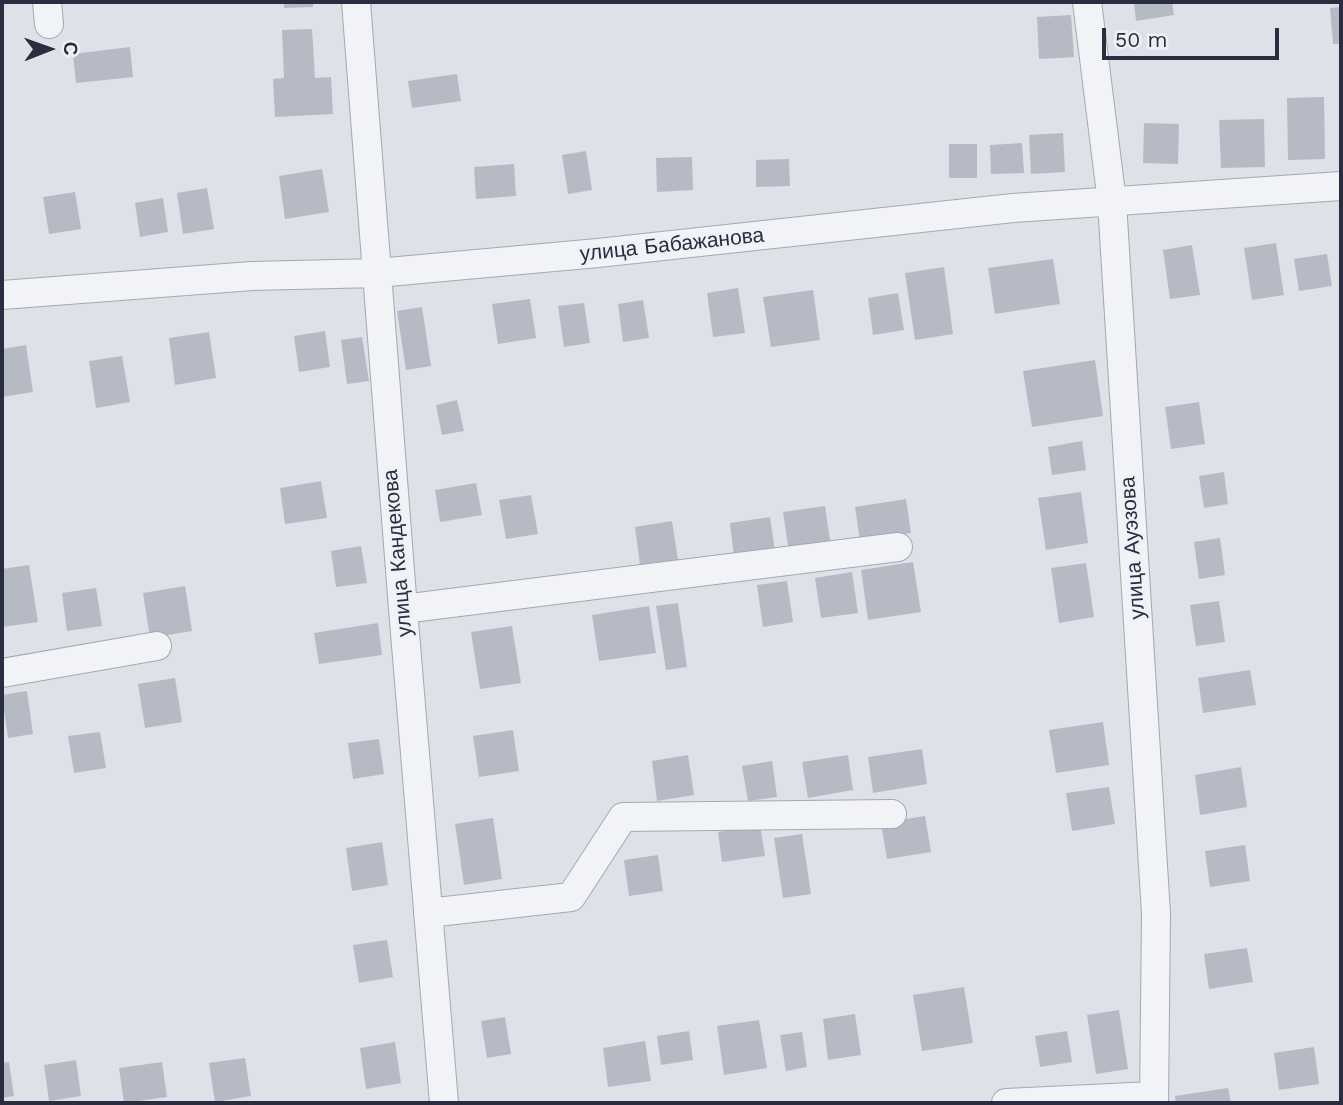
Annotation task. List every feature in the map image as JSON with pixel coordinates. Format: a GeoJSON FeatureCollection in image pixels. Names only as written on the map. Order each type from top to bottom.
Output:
{"type":"FeatureCollection","features":[{"type":"Feature","properties":{"kind":"street","name":"улица Кандекова"},"geometry":{"type":"LineString","coordinates":[[356,2],[402,609],[444,1103]]}},
{"type":"Feature","properties":{"kind":"street","name":"улица Ауэзова"},"geometry":{"type":"LineString","coordinates":[[1087,2],[1112,202],[1156,914],[1154,1100]]}},
{"type":"Feature","properties":{"kind":"street","name":"улица Бабажанова"},"geometry":{"type":"LineString","coordinates":[[2,295],[252,276],[377,273],[598,253],[1013,208],[1341,186]]}},
{"type":"Feature","properties":{"kind":"street"},"geometry":{"type":"LineString","coordinates":[[402,609],[898,547]]}},
{"type":"Feature","properties":{"kind":"street"},"geometry":{"type":"LineString","coordinates":[[2,673],[157,646]]}},
{"type":"Feature","properties":{"kind":"street"},"geometry":{"type":"LineString","coordinates":[[428,913],[571,897],[623,817],[892,814]]}},
{"type":"Feature","properties":{"kind":"street"},"geometry":{"type":"LineString","coordinates":[[1006,1103],[1154,1100]]}},
{"type":"Feature","properties":{"kind":"building"},"geometry":{"type":"Polygon","coordinates":[[[284,2],[313,2],[313,7],[284,8],[284,2]]]}},
{"type":"Feature","properties":{"kind":"building"},"geometry":{"type":"Polygon","coordinates":[[[1134,2],[1172,2],[1174,15],[1136,21],[1134,2]]]}},
{"type":"Feature","properties":{"kind":"building"},"geometry":{"type":"Polygon","coordinates":[[[1341,7],[1341,44],[1333,44],[1330,8],[1341,7]]]}},
{"type":"Feature","properties":{"kind":"building"},"geometry":{"type":"Polygon","coordinates":[[[1071,15],[1074,57],[1039,59],[1037,17],[1071,15]]]}},
{"type":"Feature","properties":{"kind":"building"},"geometry":{"type":"Polygon","coordinates":[[[312,29],[315,78],[331,77],[333,114],[275,117],[273,79],[284,78],[282,30],[312,29]]]}},
{"type":"Feature","properties":{"kind":"building"},"geometry":{"type":"Polygon","coordinates":[[[130,47],[133,77],[76,83],[73,54],[130,47]]]}},
{"type":"Feature","properties":{"kind":"building"},"geometry":{"type":"Polygon","coordinates":[[[457,74],[461,101],[412,108],[408,81],[457,74]]]}},
{"type":"Feature","properties":{"kind":"building"},"geometry":{"type":"Polygon","coordinates":[[[1324,97],[1325,159],[1288,160],[1287,98],[1324,97]]]}},
{"type":"Feature","properties":{"kind":"building"},"geometry":{"type":"Polygon","coordinates":[[[1264,119],[1265,167],[1221,168],[1219,120],[1264,119]]]}},
{"type":"Feature","properties":{"kind":"building"},"geometry":{"type":"Polygon","coordinates":[[[1144,123],[1179,124],[1178,164],[1143,163],[1144,123]]]}},
{"type":"Feature","properties":{"kind":"building"},"geometry":{"type":"Polygon","coordinates":[[[1063,133],[1065,172],[1031,174],[1029,135],[1063,133]]]}},
{"type":"Feature","properties":{"kind":"building"},"geometry":{"type":"Polygon","coordinates":[[[1022,143],[1024,173],[991,174],[990,145],[1022,143]]]}},
{"type":"Feature","properties":{"kind":"building"},"geometry":{"type":"Polygon","coordinates":[[[949,144],[977,144],[977,178],[949,178],[949,144]]]}},
{"type":"Feature","properties":{"kind":"building"},"geometry":{"type":"Polygon","coordinates":[[[586,151],[592,190],[568,194],[562,155],[586,151]]]}},
{"type":"Feature","properties":{"kind":"building"},"geometry":{"type":"Polygon","coordinates":[[[692,157],[693,190],[657,192],[656,158],[692,157]]]}},
{"type":"Feature","properties":{"kind":"building"},"geometry":{"type":"Polygon","coordinates":[[[789,159],[790,186],[756,187],[756,160],[789,159]]]}},
{"type":"Feature","properties":{"kind":"building"},"geometry":{"type":"Polygon","coordinates":[[[514,164],[516,196],[476,199],[474,167],[514,164]]]}},
{"type":"Feature","properties":{"kind":"building"},"geometry":{"type":"Polygon","coordinates":[[[322,169],[329,212],[285,219],[279,176],[322,169]]]}},
{"type":"Feature","properties":{"kind":"building"},"geometry":{"type":"Polygon","coordinates":[[[207,188],[214,229],[183,234],[177,193],[207,188]]]}},
{"type":"Feature","properties":{"kind":"building"},"geometry":{"type":"Polygon","coordinates":[[[75,192],[81,229],[49,234],[43,197],[75,192]]]}},
{"type":"Feature","properties":{"kind":"building"},"geometry":{"type":"Polygon","coordinates":[[[163,198],[168,232],[140,237],[135,203],[163,198]]]}},
{"type":"Feature","properties":{"kind":"building"},"geometry":{"type":"Polygon","coordinates":[[[1276,243],[1284,295],[1252,300],[1244,248],[1276,243]]]}},
{"type":"Feature","properties":{"kind":"building"},"geometry":{"type":"Polygon","coordinates":[[[1192,245],[1200,295],[1170,299],[1163,250],[1192,245]]]}},
{"type":"Feature","properties":{"kind":"building"},"geometry":{"type":"Polygon","coordinates":[[[1327,254],[1332,286],[1299,291],[1294,259],[1327,254]]]}},
{"type":"Feature","properties":{"kind":"building"},"geometry":{"type":"Polygon","coordinates":[[[1053,259],[1060,304],[995,314],[988,268],[1053,259]]]}},
{"type":"Feature","properties":{"kind":"building"},"geometry":{"type":"Polygon","coordinates":[[[944,267],[953,334],[915,340],[905,273],[944,267]]]}},
{"type":"Feature","properties":{"kind":"building"},"geometry":{"type":"Polygon","coordinates":[[[738,288],[745,333],[713,337],[707,293],[738,288]]]}},
{"type":"Feature","properties":{"kind":"building"},"geometry":{"type":"Polygon","coordinates":[[[813,290],[820,340],[771,347],[763,297],[813,290]]]}},
{"type":"Feature","properties":{"kind":"building"},"geometry":{"type":"Polygon","coordinates":[[[898,293],[904,330],[873,335],[868,298],[898,293]]]}},
{"type":"Feature","properties":{"kind":"building"},"geometry":{"type":"Polygon","coordinates":[[[530,299],[536,338],[498,344],[492,304],[530,299]]]}},
{"type":"Feature","properties":{"kind":"building"},"geometry":{"type":"Polygon","coordinates":[[[643,300],[649,338],[623,342],[618,304],[643,300]]]}},
{"type":"Feature","properties":{"kind":"building"},"geometry":{"type":"Polygon","coordinates":[[[584,303],[590,343],[564,347],[558,306],[584,303]]]}},
{"type":"Feature","properties":{"kind":"building"},"geometry":{"type":"Polygon","coordinates":[[[422,307],[431,366],[406,370],[397,311],[422,307]]]}},
{"type":"Feature","properties":{"kind":"building"},"geometry":{"type":"Polygon","coordinates":[[[325,331],[330,367],[299,372],[294,336],[325,331]]]}},
{"type":"Feature","properties":{"kind":"building"},"geometry":{"type":"Polygon","coordinates":[[[209,332],[216,378],[175,385],[169,338],[209,332]]]}},
{"type":"Feature","properties":{"kind":"building"},"geometry":{"type":"Polygon","coordinates":[[[362,337],[369,381],[347,384],[341,340],[362,337]]]}},
{"type":"Feature","properties":{"kind":"building"},"geometry":{"type":"Polygon","coordinates":[[[26,345],[33,392],[2,397],[2,349],[26,345]]]}},
{"type":"Feature","properties":{"kind":"building"},"geometry":{"type":"Polygon","coordinates":[[[122,356],[130,402],[96,408],[89,361],[122,356]]]}},
{"type":"Feature","properties":{"kind":"building"},"geometry":{"type":"Polygon","coordinates":[[[1095,360],[1103,416],[1032,427],[1023,371],[1095,360]]]}},
{"type":"Feature","properties":{"kind":"building"},"geometry":{"type":"Polygon","coordinates":[[[457,400],[464,431],[442,435],[436,405],[457,400]]]}},
{"type":"Feature","properties":{"kind":"building"},"geometry":{"type":"Polygon","coordinates":[[[1199,402],[1205,444],[1171,449],[1165,407],[1199,402]]]}},
{"type":"Feature","properties":{"kind":"building"},"geometry":{"type":"Polygon","coordinates":[[[1082,441],[1086,470],[1052,475],[1048,447],[1082,441]]]}},
{"type":"Feature","properties":{"kind":"building"},"geometry":{"type":"Polygon","coordinates":[[[1224,472],[1228,504],[1204,508],[1199,476],[1224,472]]]}},
{"type":"Feature","properties":{"kind":"building"},"geometry":{"type":"Polygon","coordinates":[[[321,481],[327,518],[285,524],[280,488],[321,481]]]}},
{"type":"Feature","properties":{"kind":"building"},"geometry":{"type":"Polygon","coordinates":[[[476,483],[482,515],[440,522],[435,490],[476,483]]]}},
{"type":"Feature","properties":{"kind":"building"},"geometry":{"type":"Polygon","coordinates":[[[1081,492],[1088,543],[1046,550],[1038,498],[1081,492]]]}},
{"type":"Feature","properties":{"kind":"building"},"geometry":{"type":"Polygon","coordinates":[[[531,495],[538,534],[506,539],[499,500],[531,495]]]}},
{"type":"Feature","properties":{"kind":"building"},"geometry":{"type":"Polygon","coordinates":[[[906,499],[911,533],[860,541],[855,507],[906,499]]]}},
{"type":"Feature","properties":{"kind":"building"},"geometry":{"type":"Polygon","coordinates":[[[825,506],[831,547],[789,553],[783,512],[825,506]]]}},
{"type":"Feature","properties":{"kind":"building"},"geometry":{"type":"Polygon","coordinates":[[[770,517],[775,551],[734,557],[730,523],[770,517]]]}},
{"type":"Feature","properties":{"kind":"building"},"geometry":{"type":"Polygon","coordinates":[[[672,521],[678,560],[640,565],[635,527],[672,521]]]}},
{"type":"Feature","properties":{"kind":"building"},"geometry":{"type":"Polygon","coordinates":[[[1220,538],[1225,575],[1199,579],[1194,542],[1220,538]]]}},
{"type":"Feature","properties":{"kind":"building"},"geometry":{"type":"Polygon","coordinates":[[[361,546],[367,583],[336,587],[331,551],[361,546]]]}},
{"type":"Feature","properties":{"kind":"building"},"geometry":{"type":"Polygon","coordinates":[[[913,562],[921,612],[868,620],[861,570],[913,562]]]}},
{"type":"Feature","properties":{"kind":"building"},"geometry":{"type":"Polygon","coordinates":[[[1086,563],[1094,617],[1059,623],[1051,568],[1086,563]]]}},
{"type":"Feature","properties":{"kind":"building"},"geometry":{"type":"Polygon","coordinates":[[[29,565],[38,622],[2,627],[2,569],[29,565]]]}},
{"type":"Feature","properties":{"kind":"building"},"geometry":{"type":"Polygon","coordinates":[[[852,572],[858,613],[821,618],[815,578],[852,572]]]}},
{"type":"Feature","properties":{"kind":"building"},"geometry":{"type":"Polygon","coordinates":[[[787,581],[793,622],[763,627],[757,585],[787,581]]]}},
{"type":"Feature","properties":{"kind":"building"},"geometry":{"type":"Polygon","coordinates":[[[185,586],[192,631],[150,638],[143,593],[185,586]]]}},
{"type":"Feature","properties":{"kind":"building"},"geometry":{"type":"Polygon","coordinates":[[[96,588],[102,626],[67,631],[62,593],[96,588]]]}},
{"type":"Feature","properties":{"kind":"building"},"geometry":{"type":"Polygon","coordinates":[[[1219,601],[1225,642],[1196,646],[1190,605],[1219,601]]]}},
{"type":"Feature","properties":{"kind":"building"},"geometry":{"type":"Polygon","coordinates":[[[678,603],[687,667],[666,670],[656,606],[678,603]]]}},
{"type":"Feature","properties":{"kind":"building"},"geometry":{"type":"Polygon","coordinates":[[[649,606],[656,653],[599,661],[592,615],[649,606]]]}},
{"type":"Feature","properties":{"kind":"building"},"geometry":{"type":"Polygon","coordinates":[[[378,623],[382,655],[319,664],[314,633],[378,623]]]}},
{"type":"Feature","properties":{"kind":"building"},"geometry":{"type":"Polygon","coordinates":[[[512,626],[521,683],[480,689],[471,632],[512,626]]]}},
{"type":"Feature","properties":{"kind":"building"},"geometry":{"type":"Polygon","coordinates":[[[1250,670],[1256,705],[1203,713],[1198,678],[1250,670]]]}},
{"type":"Feature","properties":{"kind":"building"},"geometry":{"type":"Polygon","coordinates":[[[175,678],[182,722],[145,728],[138,684],[175,678]]]}},
{"type":"Feature","properties":{"kind":"building"},"geometry":{"type":"Polygon","coordinates":[[[27,691],[33,734],[8,738],[2,695],[27,691]]]}},
{"type":"Feature","properties":{"kind":"building"},"geometry":{"type":"Polygon","coordinates":[[[1103,722],[1109,765],[1056,773],[1049,730],[1103,722]]]}},
{"type":"Feature","properties":{"kind":"building"},"geometry":{"type":"Polygon","coordinates":[[[513,730],[519,771],[479,777],[473,736],[513,730]]]}},
{"type":"Feature","properties":{"kind":"building"},"geometry":{"type":"Polygon","coordinates":[[[100,732],[106,768],[74,773],[68,736],[100,732]]]}},
{"type":"Feature","properties":{"kind":"building"},"geometry":{"type":"Polygon","coordinates":[[[379,739],[384,774],[353,779],[348,743],[379,739]]]}},
{"type":"Feature","properties":{"kind":"building"},"geometry":{"type":"Polygon","coordinates":[[[922,749],[927,784],[873,793],[868,757],[922,749]]]}},
{"type":"Feature","properties":{"kind":"building"},"geometry":{"type":"Polygon","coordinates":[[[688,755],[694,795],[657,801],[652,761],[688,755]]]}},
{"type":"Feature","properties":{"kind":"building"},"geometry":{"type":"Polygon","coordinates":[[[848,755],[853,790],[808,798],[802,762],[848,755]]]}},
{"type":"Feature","properties":{"kind":"building"},"geometry":{"type":"Polygon","coordinates":[[[772,761],[777,797],[748,801],[742,766],[772,761]]]}},
{"type":"Feature","properties":{"kind":"building"},"geometry":{"type":"Polygon","coordinates":[[[1241,767],[1247,807],[1200,815],[1195,775],[1241,767]]]}},
{"type":"Feature","properties":{"kind":"building"},"geometry":{"type":"Polygon","coordinates":[[[1109,787],[1115,824],[1072,831],[1066,793],[1109,787]]]}},
{"type":"Feature","properties":{"kind":"building"},"geometry":{"type":"Polygon","coordinates":[[[925,816],[931,852],[887,859],[881,823],[925,816]]]}},
{"type":"Feature","properties":{"kind":"building"},"geometry":{"type":"Polygon","coordinates":[[[493,818],[502,879],[464,885],[455,824],[493,818]]]}},
{"type":"Feature","properties":{"kind":"building"},"geometry":{"type":"Polygon","coordinates":[[[760,825],[765,856],[722,862],[718,832],[760,825]]]}},
{"type":"Feature","properties":{"kind":"building"},"geometry":{"type":"Polygon","coordinates":[[[802,834],[811,894],[783,898],[774,838],[802,834]]]}},
{"type":"Feature","properties":{"kind":"building"},"geometry":{"type":"Polygon","coordinates":[[[382,842],[388,885],[352,891],[346,848],[382,842]]]}},
{"type":"Feature","properties":{"kind":"building"},"geometry":{"type":"Polygon","coordinates":[[[1245,845],[1250,881],[1210,887],[1205,851],[1245,845]]]}},
{"type":"Feature","properties":{"kind":"building"},"geometry":{"type":"Polygon","coordinates":[[[658,855],[663,891],[629,896],[624,860],[658,855]]]}},
{"type":"Feature","properties":{"kind":"building"},"geometry":{"type":"Polygon","coordinates":[[[387,940],[393,977],[359,983],[353,945],[387,940]]]}},
{"type":"Feature","properties":{"kind":"building"},"geometry":{"type":"Polygon","coordinates":[[[1247,948],[1253,982],[1209,989],[1204,954],[1247,948]]]}},
{"type":"Feature","properties":{"kind":"building"},"geometry":{"type":"Polygon","coordinates":[[[964,987],[973,1043],[922,1051],[913,995],[964,987]]]}},
{"type":"Feature","properties":{"kind":"building"},"geometry":{"type":"Polygon","coordinates":[[[1119,1010],[1128,1069],[1096,1074],[1087,1015],[1119,1010]]]}},
{"type":"Feature","properties":{"kind":"building"},"geometry":{"type":"Polygon","coordinates":[[[855,1014],[861,1055],[828,1060],[823,1019],[855,1014]]]}},
{"type":"Feature","properties":{"kind":"building"},"geometry":{"type":"Polygon","coordinates":[[[505,1017],[511,1054],[487,1058],[481,1021],[505,1017]]]}},
{"type":"Feature","properties":{"kind":"building"},"geometry":{"type":"Polygon","coordinates":[[[759,1020],[767,1068],[724,1075],[717,1026],[759,1020]]]}},
{"type":"Feature","properties":{"kind":"building"},"geometry":{"type":"Polygon","coordinates":[[[689,1031],[693,1060],[661,1065],[657,1036],[689,1031]]]}},
{"type":"Feature","properties":{"kind":"building"},"geometry":{"type":"Polygon","coordinates":[[[1067,1031],[1072,1062],[1040,1067],[1035,1036],[1067,1031]]]}},
{"type":"Feature","properties":{"kind":"building"},"geometry":{"type":"Polygon","coordinates":[[[802,1032],[807,1067],[786,1071],[780,1035],[802,1032]]]}},
{"type":"Feature","properties":{"kind":"building"},"geometry":{"type":"Polygon","coordinates":[[[645,1041],[651,1081],[608,1087],[603,1048],[645,1041]]]}},
{"type":"Feature","properties":{"kind":"building"},"geometry":{"type":"Polygon","coordinates":[[[395,1042],[401,1083],[366,1089],[360,1048],[395,1042]]]}},
{"type":"Feature","properties":{"kind":"building"},"geometry":{"type":"Polygon","coordinates":[[[1314,1047],[1319,1084],[1279,1090],[1274,1053],[1314,1047]]]}},
{"type":"Feature","properties":{"kind":"building"},"geometry":{"type":"Polygon","coordinates":[[[245,1058],[251,1096],[215,1102],[209,1063],[245,1058]]]}},
{"type":"Feature","properties":{"kind":"building"},"geometry":{"type":"Polygon","coordinates":[[[76,1060],[81,1096],[49,1101],[44,1065],[76,1060]]]}},
{"type":"Feature","properties":{"kind":"building"},"geometry":{"type":"Polygon","coordinates":[[[9,1062],[14,1096],[2,1098],[2,1063],[9,1062]]]}},
{"type":"Feature","properties":{"kind":"building"},"geometry":{"type":"Polygon","coordinates":[[[162,1062],[167,1097],[124,1103],[119,1068],[162,1062]]]}},
{"type":"Feature","properties":{"kind":"building"},"geometry":{"type":"Polygon","coordinates":[[[1228,1088],[1231,1103],[1176,1103],[1175,1096],[1228,1088]]]}}]}
